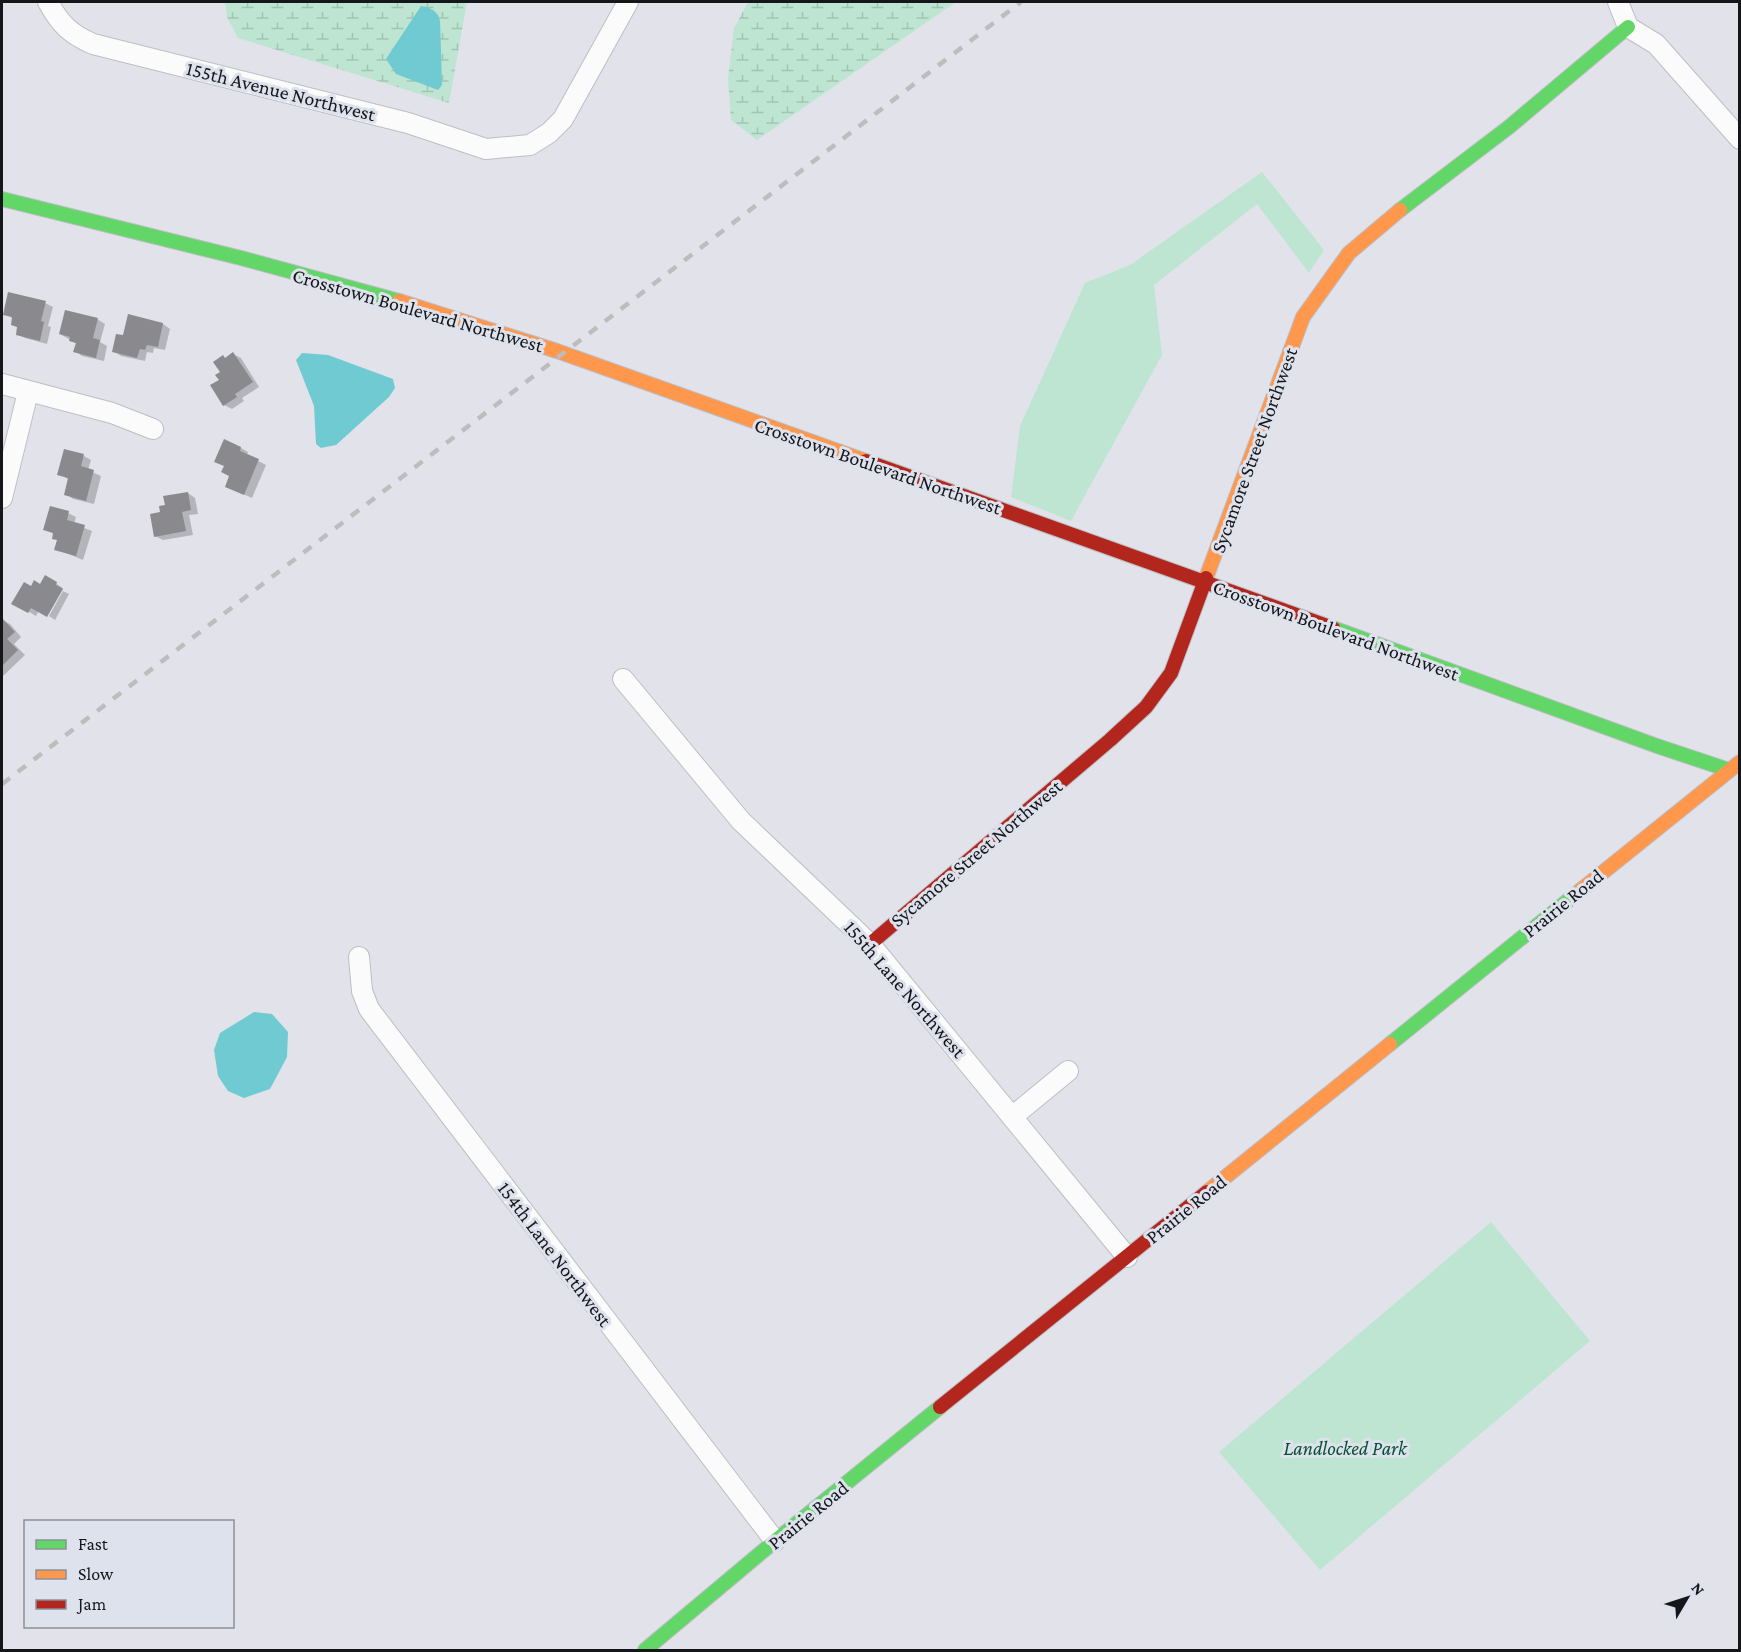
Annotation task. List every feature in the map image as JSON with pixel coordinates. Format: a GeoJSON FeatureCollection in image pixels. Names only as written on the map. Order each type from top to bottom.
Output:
{"type":"FeatureCollection","features":[{"type":"Feature","properties":{"kind":"street","name":"155th Avenue Northwest"},"geometry":{"type":"LineString","coordinates":[[48,2],[56,16],[73,35],[93,44],[408,123],[486,149],[530,145],[549,133],[563,119],[627,2]]}},
{"type":"Feature","properties":{"kind":"street"},"geometry":{"type":"LineString","coordinates":[[1618,2],[1628,27],[1656,44],[1740,139]]}},
{"type":"Feature","properties":{"kind":"street","name":"Sycamore Street Northwest"},"geometry":{"type":"LineString","coordinates":[[870,944],[1110,740],[1146,707],[1171,673],[1302,320],[1350,253],[1386,221],[1509,128],[1628,27]]}},
{"type":"Feature","properties":{"kind":"street","name":"Crosstown Boulevard Northwest"},"geometry":{"type":"LineString","coordinates":[[2,199],[351,287],[442,313],[563,352],[1646,742],[1734,766]]}},
{"type":"Feature","properties":{"kind":"street"},"geometry":{"type":"LineString","coordinates":[[2,384],[112,413],[153,429]]}},
{"type":"Feature","properties":{"kind":"street"},"geometry":{"type":"LineString","coordinates":[[2,498],[28,392]]}},
{"type":"Feature","properties":{"kind":"street","name":"155th Lane Northwest"},"geometry":{"type":"LineString","coordinates":[[622,679],[741,821],[870,944],[1127,1257]]}},
{"type":"Feature","properties":{"kind":"street"},"geometry":{"type":"LineString","coordinates":[[1734,766],[1740,784]]}},
{"type":"Feature","properties":{"kind":"street","name":"Prairie Road"},"geometry":{"type":"LineString","coordinates":[[645,1650],[775,1541],[1734,766]]}},
{"type":"Feature","properties":{"kind":"street","name":"154th Lane Northwest"},"geometry":{"type":"LineString","coordinates":[[359,957],[362,992],[369,1010],[775,1541]]}},
{"type":"Feature","properties":{"kind":"street"},"geometry":{"type":"LineString","coordinates":[[1012,1117],[1068,1071]]}},
{"type":"Feature","properties":{"kind":"green space"},"geometry":{"type":"Polygon","coordinates":[[[225,2],[467,2],[449,103],[238,38],[227,17],[225,2]]]}},
{"type":"Feature","properties":{"kind":"green space"},"geometry":{"type":"Polygon","coordinates":[[[748,2],[956,2],[757,140],[731,120],[728,78],[734,28],[748,2]]]}},
{"type":"Feature","properties":{"kind":"green space"},"geometry":{"type":"Polygon","coordinates":[[[1262,172],[1324,250],[1309,273],[1257,204],[1154,285],[1162,355],[1071,521],[1011,497],[1020,426],[1085,283],[1130,265],[1262,172]]]}},
{"type":"Feature","properties":{"kind":"green space","name":"Landlocked Park"},"geometry":{"type":"Polygon","coordinates":[[[1491,1222],[1590,1341],[1320,1570],[1219,1452],[1491,1222]]]}},
{"type":"Feature","properties":{"kind":"water"},"geometry":{"type":"Polygon","coordinates":[[[421,6],[434,10],[440,21],[442,85],[438,90],[396,74],[386,59],[421,6]]]}},
{"type":"Feature","properties":{"kind":"water"},"geometry":{"type":"Polygon","coordinates":[[[302,353],[328,355],[393,379],[395,388],[389,397],[336,445],[321,448],[316,444],[314,406],[296,360],[302,353]]]}},
{"type":"Feature","properties":{"kind":"water"},"geometry":{"type":"Polygon","coordinates":[[[254,1012],[272,1014],[288,1032],[287,1057],[270,1089],[244,1098],[228,1091],[218,1076],[214,1050],[220,1033],[254,1012]]]}},
{"type":"Feature","properties":{"kind":"building"},"geometry":{"type":"Polygon","coordinates":[[[8,292],[46,301],[41,321],[44,322],[40,341],[16,335],[17,327],[11,325],[12,317],[3,315],[8,292]]]}},
{"type":"Feature","properties":{"kind":"building"},"geometry":{"type":"Polygon","coordinates":[[[65,310],[98,318],[93,338],[100,340],[96,358],[73,352],[76,343],[69,341],[70,337],[59,334],[65,310]]]}},
{"type":"Feature","properties":{"kind":"building"},"geometry":{"type":"Polygon","coordinates":[[[128,314],[163,323],[158,347],[147,345],[145,350],[140,349],[137,358],[112,352],[116,334],[123,335],[128,314]]]}},
{"type":"Feature","properties":{"kind":"building"},"geometry":{"type":"Polygon","coordinates":[[[233,352],[253,382],[235,394],[237,397],[223,406],[210,385],[219,380],[215,375],[220,372],[213,362],[233,352]]]}},
{"type":"Feature","properties":{"kind":"building"},"geometry":{"type":"Polygon","coordinates":[[[224,439],[241,447],[240,451],[259,459],[244,495],[225,487],[229,476],[221,472],[224,466],[214,462],[224,439]]]}},
{"type":"Feature","properties":{"kind":"building"},"geometry":{"type":"Polygon","coordinates":[[[64,449],[84,454],[81,466],[94,470],[86,501],[64,495],[68,478],[57,475],[64,449]]]}},
{"type":"Feature","properties":{"kind":"building"},"geometry":{"type":"Polygon","coordinates":[[[188,492],[191,510],[182,512],[186,531],[154,537],[150,514],[160,512],[159,506],[165,505],[163,496],[188,492]]]}},
{"type":"Feature","properties":{"kind":"building"},"geometry":{"type":"Polygon","coordinates":[[[50,506],[69,511],[67,520],[85,525],[76,556],[54,550],[57,540],[52,539],[53,533],[43,530],[50,506]]]}},
{"type":"Feature","properties":{"kind":"building"},"geometry":{"type":"Polygon","coordinates":[[[45,575],[57,582],[56,585],[63,589],[47,617],[31,608],[28,613],[11,604],[24,582],[31,586],[34,580],[40,584],[45,575]]]}},
{"type":"Feature","properties":{"kind":"building"},"geometry":{"type":"Polygon","coordinates":[[[2,618],[15,632],[7,639],[18,650],[2,666],[2,618]]]}},
{"type":"Feature","properties":{"kind":"railway"},"geometry":{"type":"LineString","coordinates":[[2,784],[1021,2]]}},
{"type":"Feature","properties":{"kind":"traffic: fast"},"geometry":{"type":"LineString","coordinates":[[1400,210],[1509,127],[1628,27]]}},
{"type":"Feature","properties":{"kind":"traffic: fast"},"geometry":{"type":"LineString","coordinates":[[2,199],[241,258],[399,301]]}},
{"type":"Feature","properties":{"kind":"traffic: fast"},"geometry":{"type":"LineString","coordinates":[[1333,628],[1729,770]]}},
{"type":"Feature","properties":{"kind":"traffic: fast"},"geometry":{"type":"LineString","coordinates":[[1390,1044],[1581,890]]}},
{"type":"Feature","properties":{"kind":"traffic: fast"},"geometry":{"type":"LineString","coordinates":[[645,1650],[940,1407]]}},
{"type":"Feature","properties":{"kind":"traffic: slow"},"geometry":{"type":"LineString","coordinates":[[1206,578],[1303,317],[1349,253],[1400,210]]}},
{"type":"Feature","properties":{"kind":"traffic: slow"},"geometry":{"type":"LineString","coordinates":[[399,301],[557,351],[866,461]]}},
{"type":"Feature","properties":{"kind":"traffic: slow"},"geometry":{"type":"LineString","coordinates":[[1581,890],[1740,762]]}},
{"type":"Feature","properties":{"kind":"traffic: slow"},"geometry":{"type":"LineString","coordinates":[[1207,1192],[1390,1044]]}},
{"type":"Feature","properties":{"kind":"traffic: jam"},"geometry":{"type":"LineString","coordinates":[[866,461],[1333,628]]}},
{"type":"Feature","properties":{"kind":"traffic: jam"},"geometry":{"type":"LineString","coordinates":[[870,944],[1146,707],[1171,673],[1206,578]]}},
{"type":"Feature","properties":{"kind":"traffic: jam"},"geometry":{"type":"LineString","coordinates":[[940,1407],[1207,1192]]}}]}
